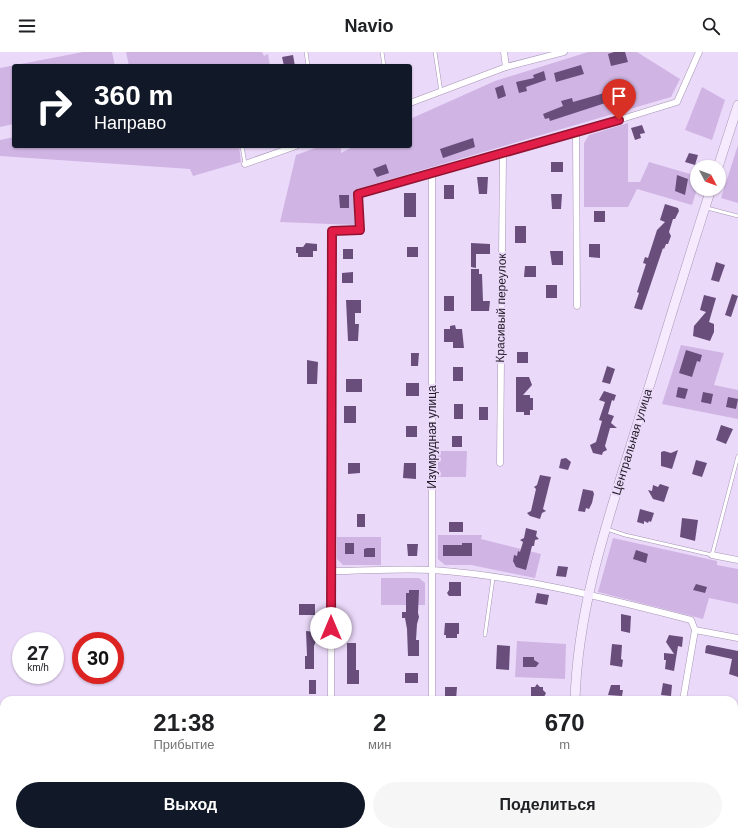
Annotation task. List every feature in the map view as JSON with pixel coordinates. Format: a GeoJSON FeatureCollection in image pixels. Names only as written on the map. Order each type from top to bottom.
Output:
{"type":"FeatureCollection","features":[{"type":"Feature","properties":{"kind":"main road"},"geometry":{"type":"LineString","coordinates":[[720,160],[738,105]]}},
{"type":"Feature","properties":{"kind":"main road","name":"Центральная улица"},"geometry":{"type":"LineString","coordinates":[[575,696],[576,664],[588,593],[606,528],[709,196]]}},
{"type":"Feature","properties":{"kind":"street"},"geometry":{"type":"LineString","coordinates":[[504,52],[506,67]]}},
{"type":"Feature","properties":{"kind":"street"},"geometry":{"type":"LineString","coordinates":[[412,103],[506,67],[564,52]]}},
{"type":"Feature","properties":{"kind":"street"},"geometry":{"type":"LineString","coordinates":[[331,696],[332,231],[360,230],[358,194],[503,154],[678,102],[699,52]]}},
{"type":"Feature","properties":{"kind":"street"},"geometry":{"type":"LineString","coordinates":[[576,133],[577,306]]}},
{"type":"Feature","properties":{"kind":"street"},"geometry":{"type":"LineString","coordinates":[[245,164],[290,148]]}},
{"type":"Feature","properties":{"kind":"street","name":"Красивый переулок"},"geometry":{"type":"LineString","coordinates":[[500,463],[503,154]]}},
{"type":"Feature","properties":{"kind":"street","name":"Изумрудная улица"},"geometry":{"type":"LineString","coordinates":[[432,173],[432,696]]}},
{"type":"Feature","properties":{"kind":"street"},"geometry":{"type":"LineString","coordinates":[[712,555],[738,560]]}},
{"type":"Feature","properties":{"kind":"street"},"geometry":{"type":"LineString","coordinates":[[331,571],[431,570],[493,578],[588,593],[692,620],[695,630],[684,696]]}},
{"type":"Feature","properties":{"kind":"street"},"geometry":{"type":"LineString","coordinates":[[695,630],[738,638]]}},
{"type":"Feature","properties":{"kind":"lane"},"geometry":{"type":"LineString","coordinates":[[306,52],[308,64]]}},
{"type":"Feature","properties":{"kind":"lane"},"geometry":{"type":"LineString","coordinates":[[382,52],[384,64]]}},
{"type":"Feature","properties":{"kind":"lane"},"geometry":{"type":"LineString","coordinates":[[435,52],[441,92]]}},
{"type":"Feature","properties":{"kind":"lane"},"geometry":{"type":"LineString","coordinates":[[242,148],[245,164]]}},
{"type":"Feature","properties":{"kind":"lane"},"geometry":{"type":"LineString","coordinates":[[705,207],[738,216]]}},
{"type":"Feature","properties":{"kind":"lane"},"geometry":{"type":"LineString","coordinates":[[606,528],[625,535],[712,555],[738,456]]}},
{"type":"Feature","properties":{"kind":"lane"},"geometry":{"type":"LineString","coordinates":[[485,635],[493,578]]}},
{"type":"Feature","properties":{"kind":"shaded area"},"geometry":{"type":"Polygon","coordinates":[[[83,52],[112,52],[115,64],[21,64],[83,52]]]}},
{"type":"Feature","properties":{"kind":"shaded area"},"geometry":{"type":"Polygon","coordinates":[[[126,52],[262,52],[264,56],[268,54],[270,64],[129,64],[126,52]]]}},
{"type":"Feature","properties":{"kind":"shaded area"},"geometry":{"type":"Polygon","coordinates":[[[588,52],[637,52],[680,79],[671,97],[354,190],[355,225],[280,222],[296,155],[315,148],[341,148],[341,153],[350,148],[412,148],[412,118],[495,81],[588,52]]]}},
{"type":"Feature","properties":{"kind":"shaded area"},"geometry":{"type":"Polygon","coordinates":[[[12,66],[12,124],[0,127],[0,68],[12,66]]]}},
{"type":"Feature","properties":{"kind":"shaded area"},"geometry":{"type":"Polygon","coordinates":[[[702,87],[725,100],[712,140],[685,130],[702,87]]]}},
{"type":"Feature","properties":{"kind":"shaded area"},"geometry":{"type":"Polygon","coordinates":[[[628,123],[628,182],[640,182],[649,162],[690,174],[690,196],[695,196],[692,205],[637,189],[628,207],[584,207],[584,143],[589,135],[628,123]]]}},
{"type":"Feature","properties":{"kind":"shaded area"},"geometry":{"type":"Polygon","coordinates":[[[12,137],[12,148],[239,148],[241,162],[193,176],[190,169],[0,156],[0,140],[12,137]]]}},
{"type":"Feature","properties":{"kind":"shaded area"},"geometry":{"type":"Polygon","coordinates":[[[738,145],[738,203],[721,198],[722,196],[726,196],[726,182],[738,145]]]}},
{"type":"Feature","properties":{"kind":"shaded area"},"geometry":{"type":"Polygon","coordinates":[[[681,345],[724,353],[714,385],[738,390],[738,419],[662,404],[681,345]]]}},
{"type":"Feature","properties":{"kind":"shaded area"},"geometry":{"type":"Polygon","coordinates":[[[438,451],[467,451],[466,477],[438,477],[438,451]]]}},
{"type":"Feature","properties":{"kind":"shaded area"},"geometry":{"type":"Polygon","coordinates":[[[438,535],[482,535],[481,539],[541,554],[535,578],[471,565],[445,565],[438,559],[438,535]]]}},
{"type":"Feature","properties":{"kind":"shaded area"},"geometry":{"type":"Polygon","coordinates":[[[337,537],[381,537],[381,565],[343,565],[337,559],[337,537]]]}},
{"type":"Feature","properties":{"kind":"shaded area"},"geometry":{"type":"Polygon","coordinates":[[[613,538],[717,561],[717,565],[738,569],[738,604],[709,598],[703,619],[598,592],[613,538]]]}},
{"type":"Feature","properties":{"kind":"shaded area"},"geometry":{"type":"Polygon","coordinates":[[[381,578],[419,578],[425,583],[425,605],[381,605],[381,578]]]}},
{"type":"Feature","properties":{"kind":"shaded area"},"geometry":{"type":"Polygon","coordinates":[[[517,641],[566,644],[565,679],[515,677],[517,641]]]}},
{"type":"Feature","properties":{"kind":"building"},"geometry":{"type":"Polygon","coordinates":[[[614,52],[625,52],[628,62],[611,66],[608,54],[614,52]]]}},
{"type":"Feature","properties":{"kind":"building"},"geometry":{"type":"Polygon","coordinates":[[[293,55],[295,64],[284,64],[282,57],[293,55]]]}},
{"type":"Feature","properties":{"kind":"building"},"geometry":{"type":"Polygon","coordinates":[[[581,65],[584,74],[556,82],[554,73],[581,65]]]}},
{"type":"Feature","properties":{"kind":"building"},"geometry":{"type":"Polygon","coordinates":[[[544,71],[546,80],[526,87],[527,91],[519,93],[516,82],[534,78],[533,75],[544,71]]]}},
{"type":"Feature","properties":{"kind":"building"},"geometry":{"type":"Polygon","coordinates":[[[624,82],[625,85],[629,84],[633,94],[550,121],[549,118],[545,119],[543,114],[563,106],[561,101],[572,98],[573,102],[601,94],[606,91],[605,88],[624,82]]]}},
{"type":"Feature","properties":{"kind":"building"},"geometry":{"type":"Polygon","coordinates":[[[503,85],[506,96],[498,99],[495,88],[503,85]]]}},
{"type":"Feature","properties":{"kind":"building"},"geometry":{"type":"Polygon","coordinates":[[[642,125],[645,133],[640,134],[641,138],[635,140],[631,128],[642,125]]]}},
{"type":"Feature","properties":{"kind":"building"},"geometry":{"type":"Polygon","coordinates":[[[473,138],[475,147],[443,158],[440,149],[473,138]]]}},
{"type":"Feature","properties":{"kind":"building"},"geometry":{"type":"Polygon","coordinates":[[[689,153],[698,155],[696,160],[690,160],[690,164],[685,162],[689,153]]]}},
{"type":"Feature","properties":{"kind":"building"},"geometry":{"type":"Polygon","coordinates":[[[551,162],[563,162],[563,172],[551,172],[551,162]]]}},
{"type":"Feature","properties":{"kind":"building"},"geometry":{"type":"Polygon","coordinates":[[[386,164],[389,173],[377,177],[373,169],[386,164]]]}},
{"type":"Feature","properties":{"kind":"building"},"geometry":{"type":"Polygon","coordinates":[[[677,175],[688,179],[685,195],[675,191],[677,175]]]}},
{"type":"Feature","properties":{"kind":"building"},"geometry":{"type":"Polygon","coordinates":[[[477,177],[488,177],[487,194],[479,194],[477,177]]]}},
{"type":"Feature","properties":{"kind":"building"},"geometry":{"type":"Polygon","coordinates":[[[444,185],[454,185],[454,199],[444,199],[444,185]]]}},
{"type":"Feature","properties":{"kind":"building"},"geometry":{"type":"Polygon","coordinates":[[[404,193],[416,193],[416,217],[404,217],[404,193]]]}},
{"type":"Feature","properties":{"kind":"building"},"geometry":{"type":"Polygon","coordinates":[[[551,194],[562,194],[561,209],[552,209],[551,194]]]}},
{"type":"Feature","properties":{"kind":"building"},"geometry":{"type":"Polygon","coordinates":[[[339,195],[349,195],[349,208],[340,208],[339,195]]]}},
{"type":"Feature","properties":{"kind":"building"},"geometry":{"type":"Polygon","coordinates":[[[665,204],[678,208],[679,211],[675,219],[673,219],[669,232],[671,236],[668,244],[666,244],[664,249],[663,248],[642,310],[634,308],[639,293],[637,292],[646,264],[643,263],[645,257],[648,258],[657,230],[665,222],[660,220],[665,204]]]}},
{"type":"Feature","properties":{"kind":"building"},"geometry":{"type":"Polygon","coordinates":[[[594,211],[605,211],[605,222],[594,222],[594,211]]]}},
{"type":"Feature","properties":{"kind":"building"},"geometry":{"type":"Polygon","coordinates":[[[515,226],[526,226],[526,243],[515,243],[515,226]]]}},
{"type":"Feature","properties":{"kind":"building"},"geometry":{"type":"Polygon","coordinates":[[[306,243],[317,244],[317,251],[313,251],[313,257],[298,257],[296,247],[303,247],[306,243]]]}},
{"type":"Feature","properties":{"kind":"building"},"geometry":{"type":"Polygon","coordinates":[[[471,243],[490,244],[490,254],[476,254],[476,268],[471,267],[471,243]]]}},
{"type":"Feature","properties":{"kind":"building"},"geometry":{"type":"Polygon","coordinates":[[[589,244],[600,244],[600,258],[589,257],[589,244]]]}},
{"type":"Feature","properties":{"kind":"building"},"geometry":{"type":"Polygon","coordinates":[[[407,247],[418,247],[418,257],[407,257],[407,247]]]}},
{"type":"Feature","properties":{"kind":"building"},"geometry":{"type":"Polygon","coordinates":[[[343,249],[353,249],[353,259],[343,259],[343,249]]]}},
{"type":"Feature","properties":{"kind":"building"},"geometry":{"type":"Polygon","coordinates":[[[550,251],[563,251],[563,265],[552,265],[550,251]]]}},
{"type":"Feature","properties":{"kind":"building"},"geometry":{"type":"Polygon","coordinates":[[[716,262],[725,265],[719,282],[711,280],[716,262]]]}},
{"type":"Feature","properties":{"kind":"building"},"geometry":{"type":"Polygon","coordinates":[[[525,266],[536,266],[536,277],[524,277],[525,266]]]}},
{"type":"Feature","properties":{"kind":"building"},"geometry":{"type":"Polygon","coordinates":[[[471,269],[479,269],[479,274],[482,274],[483,301],[490,301],[489,311],[471,311],[471,269]]]}},
{"type":"Feature","properties":{"kind":"building"},"geometry":{"type":"Polygon","coordinates":[[[353,272],[353,283],[342,283],[342,273],[353,272]]]}},
{"type":"Feature","properties":{"kind":"building"},"geometry":{"type":"Polygon","coordinates":[[[546,285],[557,285],[557,298],[546,298],[546,285]]]}},
{"type":"Feature","properties":{"kind":"building"},"geometry":{"type":"Polygon","coordinates":[[[732,294],[738,296],[731,317],[725,315],[732,294]]]}},
{"type":"Feature","properties":{"kind":"building"},"geometry":{"type":"Polygon","coordinates":[[[704,295],[716,298],[709,322],[714,324],[714,332],[710,341],[693,336],[694,326],[706,312],[700,310],[704,295]]]}},
{"type":"Feature","properties":{"kind":"building"},"geometry":{"type":"Polygon","coordinates":[[[444,296],[454,296],[454,311],[444,311],[444,296]]]}},
{"type":"Feature","properties":{"kind":"building"},"geometry":{"type":"Polygon","coordinates":[[[346,300],[361,300],[361,313],[355,313],[355,324],[359,324],[358,341],[348,341],[346,300]]]}},
{"type":"Feature","properties":{"kind":"building"},"geometry":{"type":"Polygon","coordinates":[[[455,325],[456,329],[462,329],[464,348],[453,348],[453,342],[444,342],[444,329],[450,329],[450,326],[455,325]]]}},
{"type":"Feature","properties":{"kind":"building"},"geometry":{"type":"Polygon","coordinates":[[[686,350],[702,355],[700,362],[697,361],[692,377],[679,373],[686,350]]]}},
{"type":"Feature","properties":{"kind":"building"},"geometry":{"type":"Polygon","coordinates":[[[517,352],[528,352],[528,363],[517,363],[517,352]]]}},
{"type":"Feature","properties":{"kind":"building"},"geometry":{"type":"Polygon","coordinates":[[[411,353],[419,353],[418,366],[411,366],[411,353]]]}},
{"type":"Feature","properties":{"kind":"building"},"geometry":{"type":"Polygon","coordinates":[[[307,360],[318,362],[317,384],[307,384],[307,360]]]}},
{"type":"Feature","properties":{"kind":"building"},"geometry":{"type":"Polygon","coordinates":[[[607,366],[615,369],[610,384],[602,382],[607,366]]]}},
{"type":"Feature","properties":{"kind":"building"},"geometry":{"type":"Polygon","coordinates":[[[453,367],[463,367],[463,381],[453,381],[453,367]]]}},
{"type":"Feature","properties":{"kind":"building"},"geometry":{"type":"Polygon","coordinates":[[[516,377],[529,377],[532,385],[523,395],[530,395],[530,398],[533,398],[533,410],[530,410],[530,415],[524,415],[524,412],[516,412],[516,377]]]}},
{"type":"Feature","properties":{"kind":"building"},"geometry":{"type":"Polygon","coordinates":[[[346,379],[362,379],[362,392],[346,392],[346,379]]]}},
{"type":"Feature","properties":{"kind":"building"},"geometry":{"type":"Polygon","coordinates":[[[406,383],[419,383],[419,396],[406,396],[406,383]]]}},
{"type":"Feature","properties":{"kind":"building"},"geometry":{"type":"Polygon","coordinates":[[[678,387],[688,389],[685,399],[676,397],[678,387]]]}},
{"type":"Feature","properties":{"kind":"building"},"geometry":{"type":"Polygon","coordinates":[[[604,391],[616,395],[614,401],[612,400],[608,414],[614,416],[611,423],[617,428],[610,428],[605,446],[607,450],[603,452],[602,455],[593,453],[590,445],[596,442],[602,421],[599,420],[605,402],[599,400],[604,391]]]}},
{"type":"Feature","properties":{"kind":"building"},"geometry":{"type":"Polygon","coordinates":[[[703,392],[713,394],[711,404],[701,402],[703,392]]]}},
{"type":"Feature","properties":{"kind":"building"},"geometry":{"type":"Polygon","coordinates":[[[728,397],[738,399],[736,409],[726,407],[728,397]]]}},
{"type":"Feature","properties":{"kind":"building"},"geometry":{"type":"Polygon","coordinates":[[[454,404],[463,404],[463,419],[454,419],[454,404]]]}},
{"type":"Feature","properties":{"kind":"building"},"geometry":{"type":"Polygon","coordinates":[[[344,406],[356,406],[356,423],[344,423],[344,406]]]}},
{"type":"Feature","properties":{"kind":"building"},"geometry":{"type":"Polygon","coordinates":[[[479,407],[488,407],[488,420],[479,420],[479,407]]]}},
{"type":"Feature","properties":{"kind":"building"},"geometry":{"type":"Polygon","coordinates":[[[721,425],[733,429],[726,444],[716,440],[721,425]]]}},
{"type":"Feature","properties":{"kind":"building"},"geometry":{"type":"Polygon","coordinates":[[[406,426],[417,426],[417,437],[406,437],[406,426]]]}},
{"type":"Feature","properties":{"kind":"building"},"geometry":{"type":"Polygon","coordinates":[[[452,436],[462,436],[462,447],[452,447],[452,436]]]}},
{"type":"Feature","properties":{"kind":"building"},"geometry":{"type":"Polygon","coordinates":[[[678,450],[672,469],[661,466],[661,452],[664,451],[671,453],[678,450]]]}},
{"type":"Feature","properties":{"kind":"building"},"geometry":{"type":"Polygon","coordinates":[[[566,458],[571,462],[568,470],[559,468],[561,459],[566,458]]]}},
{"type":"Feature","properties":{"kind":"building"},"geometry":{"type":"Polygon","coordinates":[[[696,460],[707,463],[702,477],[692,474],[696,460]]]}},
{"type":"Feature","properties":{"kind":"building"},"geometry":{"type":"Polygon","coordinates":[[[348,463],[360,463],[360,473],[348,474],[348,463]]]}},
{"type":"Feature","properties":{"kind":"building"},"geometry":{"type":"Polygon","coordinates":[[[404,463],[416,463],[416,479],[403,478],[404,463]]]}},
{"type":"Feature","properties":{"kind":"building"},"geometry":{"type":"Polygon","coordinates":[[[540,475],[551,477],[543,509],[546,511],[542,513],[540,519],[530,516],[527,513],[531,511],[536,489],[534,487],[537,485],[540,475]]]}},
{"type":"Feature","properties":{"kind":"building"},"geometry":{"type":"Polygon","coordinates":[[[660,484],[669,487],[664,502],[653,499],[648,490],[652,491],[653,485],[658,487],[660,484]]]}},
{"type":"Feature","properties":{"kind":"building"},"geometry":{"type":"Polygon","coordinates":[[[583,489],[593,491],[594,494],[589,509],[586,508],[585,512],[578,511],[583,489]]]}},
{"type":"Feature","properties":{"kind":"building"},"geometry":{"type":"Polygon","coordinates":[[[640,509],[654,513],[651,522],[649,521],[648,523],[644,521],[644,524],[637,522],[640,509]]]}},
{"type":"Feature","properties":{"kind":"building"},"geometry":{"type":"Polygon","coordinates":[[[357,514],[365,514],[365,527],[357,527],[357,514]]]}},
{"type":"Feature","properties":{"kind":"building"},"geometry":{"type":"Polygon","coordinates":[[[682,518],[698,520],[695,541],[680,537],[682,518]]]}},
{"type":"Feature","properties":{"kind":"building"},"geometry":{"type":"Polygon","coordinates":[[[449,522],[463,522],[463,532],[449,532],[449,522]]]}},
{"type":"Feature","properties":{"kind":"building"},"geometry":{"type":"Polygon","coordinates":[[[526,528],[537,531],[536,536],[539,539],[535,540],[534,546],[532,546],[526,570],[516,567],[513,561],[514,555],[517,556],[518,551],[520,552],[523,542],[520,540],[524,538],[526,528]]]}},
{"type":"Feature","properties":{"kind":"building"},"geometry":{"type":"Polygon","coordinates":[[[345,543],[354,543],[354,554],[345,554],[345,543]]]}},
{"type":"Feature","properties":{"kind":"building"},"geometry":{"type":"Polygon","coordinates":[[[462,543],[472,543],[472,556],[443,556],[443,545],[462,545],[462,543]]]}},
{"type":"Feature","properties":{"kind":"building"},"geometry":{"type":"Polygon","coordinates":[[[407,544],[418,544],[417,556],[408,556],[407,544]]]}},
{"type":"Feature","properties":{"kind":"building"},"geometry":{"type":"Polygon","coordinates":[[[375,548],[375,557],[364,557],[364,549],[375,548]]]}},
{"type":"Feature","properties":{"kind":"building"},"geometry":{"type":"Polygon","coordinates":[[[636,550],[648,554],[646,563],[633,559],[636,550]]]}},
{"type":"Feature","properties":{"kind":"building"},"geometry":{"type":"Polygon","coordinates":[[[558,566],[568,567],[566,577],[556,576],[558,566]]]}},
{"type":"Feature","properties":{"kind":"building"},"geometry":{"type":"Polygon","coordinates":[[[449,582],[461,582],[461,596],[449,596],[447,593],[449,590],[449,582]]]}},
{"type":"Feature","properties":{"kind":"building"},"geometry":{"type":"Polygon","coordinates":[[[696,584],[707,587],[705,593],[693,590],[696,584]]]}},
{"type":"Feature","properties":{"kind":"building"},"geometry":{"type":"Polygon","coordinates":[[[409,590],[419,590],[419,617],[416,640],[419,640],[419,656],[408,656],[407,629],[405,618],[402,618],[402,612],[406,612],[406,593],[409,593],[409,590]]]}},
{"type":"Feature","properties":{"kind":"building"},"geometry":{"type":"Polygon","coordinates":[[[537,593],[549,595],[547,605],[535,603],[537,593]]]}},
{"type":"Feature","properties":{"kind":"building"},"geometry":{"type":"Polygon","coordinates":[[[299,604],[315,604],[315,615],[299,615],[299,604]]]}},
{"type":"Feature","properties":{"kind":"building"},"geometry":{"type":"Polygon","coordinates":[[[621,614],[631,616],[630,633],[621,631],[621,614]]]}},
{"type":"Feature","properties":{"kind":"building"},"geometry":{"type":"Polygon","coordinates":[[[445,623],[459,623],[459,634],[457,634],[457,638],[446,638],[446,635],[444,635],[445,623]]]}},
{"type":"Feature","properties":{"kind":"building"},"geometry":{"type":"Polygon","coordinates":[[[306,631],[316,632],[316,641],[314,646],[314,669],[305,669],[305,656],[307,656],[306,631]]]}},
{"type":"Feature","properties":{"kind":"building"},"geometry":{"type":"Polygon","coordinates":[[[669,635],[683,637],[682,647],[678,646],[674,671],[665,669],[666,660],[664,660],[664,653],[674,654],[666,642],[669,635]]]}},
{"type":"Feature","properties":{"kind":"building"},"geometry":{"type":"Polygon","coordinates":[[[347,643],[356,643],[356,670],[359,670],[359,684],[347,684],[347,643]]]}},
{"type":"Feature","properties":{"kind":"building"},"geometry":{"type":"Polygon","coordinates":[[[612,644],[622,645],[622,667],[610,665],[612,644]]]}},
{"type":"Feature","properties":{"kind":"building"},"geometry":{"type":"Polygon","coordinates":[[[497,645],[510,646],[509,670],[496,669],[497,645]]]}},
{"type":"Feature","properties":{"kind":"building"},"geometry":{"type":"Polygon","coordinates":[[[708,645],[738,651],[738,677],[729,674],[732,659],[705,653],[706,646],[708,645]]]}},
{"type":"Feature","properties":{"kind":"building"},"geometry":{"type":"Polygon","coordinates":[[[523,657],[534,657],[534,660],[539,663],[536,667],[523,667],[523,657]]]}},
{"type":"Feature","properties":{"kind":"building"},"geometry":{"type":"Polygon","coordinates":[[[405,673],[418,673],[418,683],[405,683],[405,673]]]}},
{"type":"Feature","properties":{"kind":"building"},"geometry":{"type":"Polygon","coordinates":[[[309,680],[316,680],[316,694],[309,694],[309,680]]]}},
{"type":"Feature","properties":{"kind":"building"},"geometry":{"type":"Polygon","coordinates":[[[663,683],[672,685],[671,696],[661,695],[663,683]]]}},
{"type":"Feature","properties":{"kind":"building"},"geometry":{"type":"Polygon","coordinates":[[[537,684],[540,687],[543,687],[543,690],[546,693],[544,696],[531,696],[531,687],[535,687],[537,684]]]}},
{"type":"Feature","properties":{"kind":"building"},"geometry":{"type":"Polygon","coordinates":[[[611,685],[620,685],[620,690],[623,690],[622,696],[608,695],[611,685]]]}},
{"type":"Feature","properties":{"kind":"building"},"geometry":{"type":"Polygon","coordinates":[[[445,687],[457,687],[456,696],[445,696],[445,687]]]}},
{"type":"Feature","properties":{"kind":"route"},"geometry":{"type":"LineString","coordinates":[[331,628],[332,231],[360,230],[358,194],[619,120]]}}]}
